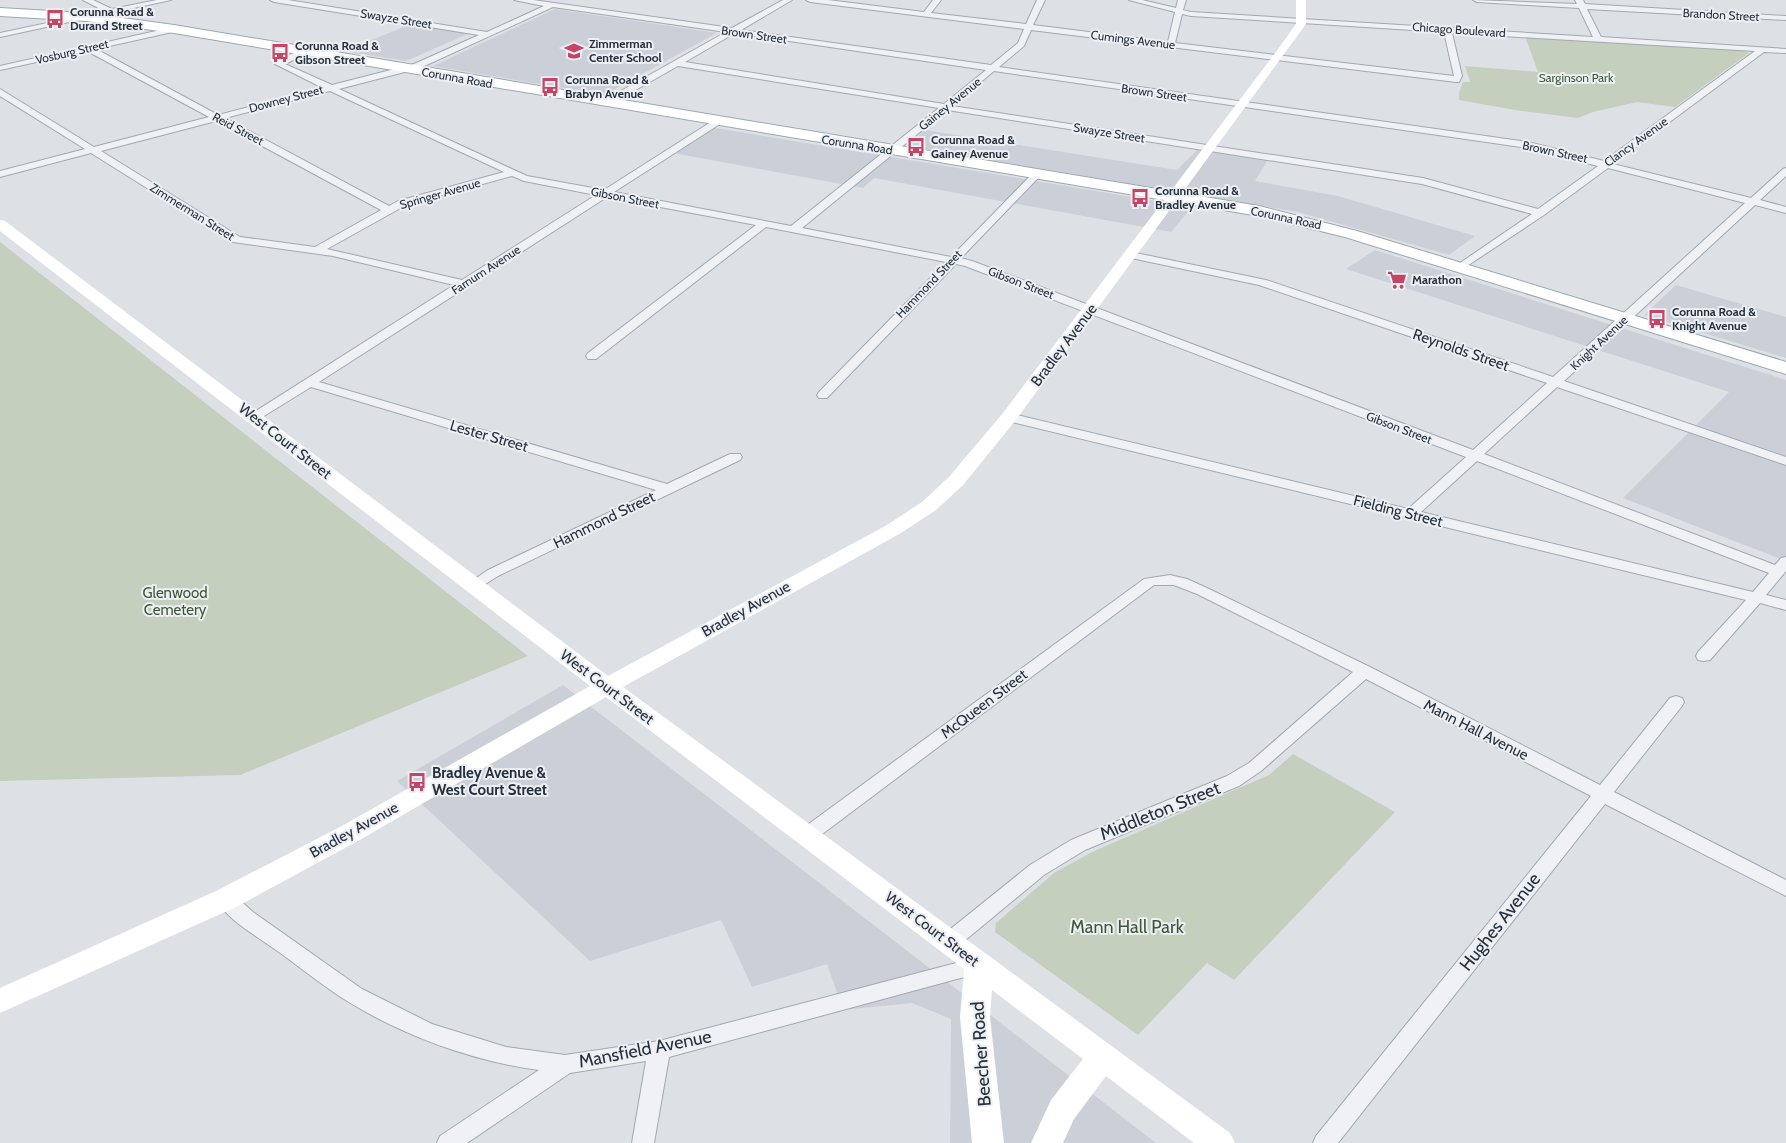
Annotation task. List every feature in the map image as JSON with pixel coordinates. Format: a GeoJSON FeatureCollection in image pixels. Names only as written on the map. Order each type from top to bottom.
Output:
{"type":"FeatureCollection","features":[{"type":"Feature","properties":{"kind":"main road","name":"Corunna Road"},"geometry":{"type":"LineString","coordinates":[[0,12],[86,16],[174,29],[1259,212],[1319,225],[1786,368]]}},
{"type":"Feature","properties":{"kind":"street"},"geometry":{"type":"LineString","coordinates":[[86,0],[112,12]]}},
{"type":"Feature","properties":{"kind":"street"},"geometry":{"type":"LineString","coordinates":[[0,34],[167,0]]}},
{"type":"Feature","properties":{"kind":"street","name":"Swayze Street"},"geometry":{"type":"LineString","coordinates":[[274,0],[488,34]]}},
{"type":"Feature","properties":{"kind":"street","name":"Brown Street"},"geometry":{"type":"LineString","coordinates":[[518,0],[1528,145],[1786,210]]}},
{"type":"Feature","properties":{"kind":"street","name":"Downey Street"},"geometry":{"type":"LineString","coordinates":[[0,174],[404,68],[418,66],[562,0]]}},
{"type":"Feature","properties":{"kind":"street"},"geometry":{"type":"LineString","coordinates":[[606,103],[788,0]]}},
{"type":"Feature","properties":{"kind":"street","name":"Cumings Avenue"},"geometry":{"type":"LineString","coordinates":[[810,0],[1456,80],[1458,76],[1447,29]]}},
{"type":"Feature","properties":{"kind":"street"},"geometry":{"type":"LineString","coordinates":[[926,15],[937,0]]}},
{"type":"Feature","properties":{"kind":"street","name":"Gainey Avenue"},"geometry":{"type":"LineString","coordinates":[[793,230],[1021,44],[1041,0]]}},
{"type":"Feature","properties":{"kind":"street","name":"Chicago Boulevard"},"geometry":{"type":"LineString","coordinates":[[1133,0],[1180,12],[1786,51]]}},
{"type":"Feature","properties":{"kind":"street"},"geometry":{"type":"LineString","coordinates":[[1171,45],[1182,0]]}},
{"type":"Feature","properties":{"kind":"street","name":"Bradley Avenue"},"geometry":{"type":"LineString","coordinates":[[0,1001],[226,899],[349,834],[606,686],[908,520],[929,506],[961,476],[1009,417],[1211,149],[1301,24],[1301,0]]}},
{"type":"Feature","properties":{"kind":"street","name":"Brandon Street"},"geometry":{"type":"LineString","coordinates":[[1477,0],[1580,3],[1786,18]]}},
{"type":"Feature","properties":{"kind":"street"},"geometry":{"type":"LineString","coordinates":[[1580,3],[1598,39]]}},
{"type":"Feature","properties":{"kind":"street","name":"Vosburg Street"},"geometry":{"type":"LineString","coordinates":[[0,68],[174,29]]}},
{"type":"Feature","properties":{"kind":"street","name":"Reid Street"},"geometry":{"type":"LineString","coordinates":[[88,48],[388,210]]}},
{"type":"Feature","properties":{"kind":"street"},"geometry":{"type":"LineString","coordinates":[[1762,50],[1786,55]]}},
{"type":"Feature","properties":{"kind":"street","name":"Clancy Avenue"},"geometry":{"type":"LineString","coordinates":[[1460,267],[1540,213],[1762,50]]}},
{"type":"Feature","properties":{"kind":"street","name":"Gibson Street"},"geometry":{"type":"LineString","coordinates":[[307,52],[284,60],[279,64],[524,178],[968,264],[1474,456],[1782,566]]}},
{"type":"Feature","properties":{"kind":"street","name":"Swayze Street"},"geometry":{"type":"LineString","coordinates":[[676,63],[1423,181],[1540,213]]}},
{"type":"Feature","properties":{"kind":"street","name":"Zimmerman Street"},"geometry":{"type":"LineString","coordinates":[[0,92],[237,240],[318,250],[464,284]]}},
{"type":"Feature","properties":{"kind":"street","name":"Farnum Avenue"},"geometry":{"type":"LineString","coordinates":[[254,416],[310,384],[717,122]]}},
{"type":"Feature","properties":{"kind":"street","name":"Knight Avenue"},"geometry":{"type":"LineString","coordinates":[[1411,514],[1786,171]]}},
{"type":"Feature","properties":{"kind":"street","name":"Springer Avenue"},"geometry":{"type":"LineString","coordinates":[[318,250],[402,203],[513,173]]}},
{"type":"Feature","properties":{"kind":"street","name":"Hammond Street"},"geometry":{"type":"LineString","coordinates":[[823,395],[1037,174]]}},
{"type":"Feature","properties":{"kind":"street","name":"West Court Street"},"geometry":{"type":"LineString","coordinates":[[0,224],[606,686],[806,836],[950,940],[979,965],[1220,1143]]}},
{"type":"Feature","properties":{"kind":"street"},"geometry":{"type":"LineString","coordinates":[[592,356],[763,225]]}},
{"type":"Feature","properties":{"kind":"street","name":"Reynolds Street"},"geometry":{"type":"LineString","coordinates":[[1131,255],[1262,282],[1786,461]]}},
{"type":"Feature","properties":{"kind":"street","name":"Lester Street"},"geometry":{"type":"LineString","coordinates":[[310,384],[669,489]]}},
{"type":"Feature","properties":{"kind":"street","name":"Fielding Street"},"geometry":{"type":"LineString","coordinates":[[1009,417],[1786,605]]}},
{"type":"Feature","properties":{"kind":"street","name":"Hammond Street"},"geometry":{"type":"LineString","coordinates":[[474,585],[493,573],[735,458]]}},
{"type":"Feature","properties":{"kind":"street"},"geometry":{"type":"LineString","coordinates":[[1704,656],[1782,566]]}},
{"type":"Feature","properties":{"kind":"street","name":"Mann Hall Avenue"},"geometry":{"type":"LineString","coordinates":[[1164,578],[1180,581],[1202,591],[1364,671],[1786,889]]}},
{"type":"Feature","properties":{"kind":"street","name":"McQueen Street"},"geometry":{"type":"LineString","coordinates":[[806,836],[1148,582],[1164,578]]}},
{"type":"Feature","properties":{"kind":"street","name":"Middleton Street"},"geometry":{"type":"LineString","coordinates":[[950,940],[1037,870],[1078,845],[1233,781],[1256,767],[1364,671]]}},
{"type":"Feature","properties":{"kind":"street","name":"Hughes Avenue"},"geometry":{"type":"LineString","coordinates":[[1324,1143],[1676,702]]}},
{"type":"Feature","properties":{"kind":"street","name":"Mansfield Avenue"},"geometry":{"type":"LineString","coordinates":[[226,899],[246,918],[355,995],[426,1031],[506,1056],[565,1064],[659,1050],[880,993],[979,965]]}},
{"type":"Feature","properties":{"kind":"street","name":"Beecher Road"},"geometry":{"type":"LineString","coordinates":[[979,965],[974,1017],[988,1143]]}},
{"type":"Feature","properties":{"kind":"street"},"geometry":{"type":"LineString","coordinates":[[643,1143],[659,1050]]}},
{"type":"Feature","properties":{"kind":"street"},"geometry":{"type":"LineString","coordinates":[[1047,1143],[1062,1110],[1102,1057]]}},
{"type":"Feature","properties":{"kind":"street"},"geometry":{"type":"LineString","coordinates":[[448,1143],[565,1064]]}},
{"type":"Feature","properties":{"kind":"shaded area","name":"Zimmerman Center School"},"geometry":{"type":"Polygon","coordinates":[[[555,9],[717,33],[604,95],[433,66],[555,9]]]}},
{"type":"Feature","properties":{"kind":"shaded area"},"geometry":{"type":"Polygon","coordinates":[[[411,24],[470,33],[406,61],[344,51],[411,24]]]}},
{"type":"Feature","properties":{"kind":"shaded area"},"geometry":{"type":"Polygon","coordinates":[[[716,128],[1192,207],[1171,232],[874,178],[863,188],[673,153],[716,128]]]}},
{"type":"Feature","properties":{"kind":"shaded area"},"geometry":{"type":"Polygon","coordinates":[[[925,130],[1177,170],[1197,150],[1267,161],[1255,181],[1338,196],[1475,236],[1449,255],[1298,212],[907,146],[925,130]]]}},
{"type":"Feature","properties":{"kind":"shaded area"},"geometry":{"type":"Polygon","coordinates":[[[1375,250],[1786,380],[1786,561],[1623,498],[1729,392],[1346,269],[1375,250]]]}},
{"type":"Feature","properties":{"kind":"shaded area"},"geometry":{"type":"Polygon","coordinates":[[[1676,285],[1786,317],[1786,358],[1644,315],[1676,285]]]}},
{"type":"Feature","properties":{"kind":"shaded area"},"geometry":{"type":"Polygon","coordinates":[[[563,685],[1156,1143],[950,1143],[951,1019],[912,1003],[843,1010],[827,964],[752,987],[721,920],[590,961],[397,781],[563,685]]]}},
{"type":"Feature","properties":{"kind":"green space","name":"Sarginson Park"},"geometry":{"type":"Polygon","coordinates":[[[1525,36],[1741,50],[1749,53],[1675,107],[1637,102],[1593,112],[1578,118],[1521,111],[1459,100],[1459,93],[1463,82],[1470,82],[1465,66],[1538,72],[1525,36]]]}},
{"type":"Feature","properties":{"kind":"green space","name":"Glenwood Cemetery"},"geometry":{"type":"Polygon","coordinates":[[[0,242],[528,656],[240,775],[0,781],[0,242]]]}},
{"type":"Feature","properties":{"kind":"green space","name":"Mann Hall Park"},"geometry":{"type":"Polygon","coordinates":[[[1293,754],[1395,812],[1234,980],[1207,963],[1138,1035],[995,932],[996,923],[1054,873],[1092,852],[1269,775],[1293,754]]]}},
{"type":"Feature","properties":{"kind":"place","name":"Corunna Road & Durand Street"},"geometry":{"type":"Point","coordinates":[55,19]}},
{"type":"Feature","properties":{"kind":"place","name":"Zimmerman Center School"},"geometry":{"type":"Point","coordinates":[574,51]}},
{"type":"Feature","properties":{"kind":"place","name":"Corunna Road & Gibson Street"},"geometry":{"type":"Point","coordinates":[280,53]}},
{"type":"Feature","properties":{"kind":"place","name":"Corunna Road & Brabyn Avenue"},"geometry":{"type":"Point","coordinates":[550,87]}},
{"type":"Feature","properties":{"kind":"place","name":"Corunna Road & Gainey Avenue"},"geometry":{"type":"Point","coordinates":[916,147]}},
{"type":"Feature","properties":{"kind":"place","name":"Corunna Road & Bradley Avenue"},"geometry":{"type":"Point","coordinates":[1140,198]}},
{"type":"Feature","properties":{"kind":"place","name":"Marathon"},"geometry":{"type":"Point","coordinates":[1397,280]}},
{"type":"Feature","properties":{"kind":"place","name":"Corunna Road & Knight Avenue"},"geometry":{"type":"Point","coordinates":[1657,319]}},
{"type":"Feature","properties":{"kind":"place","name":"Bradley Avenue & West Court Street"},"geometry":{"type":"Point","coordinates":[417,782]}}]}
